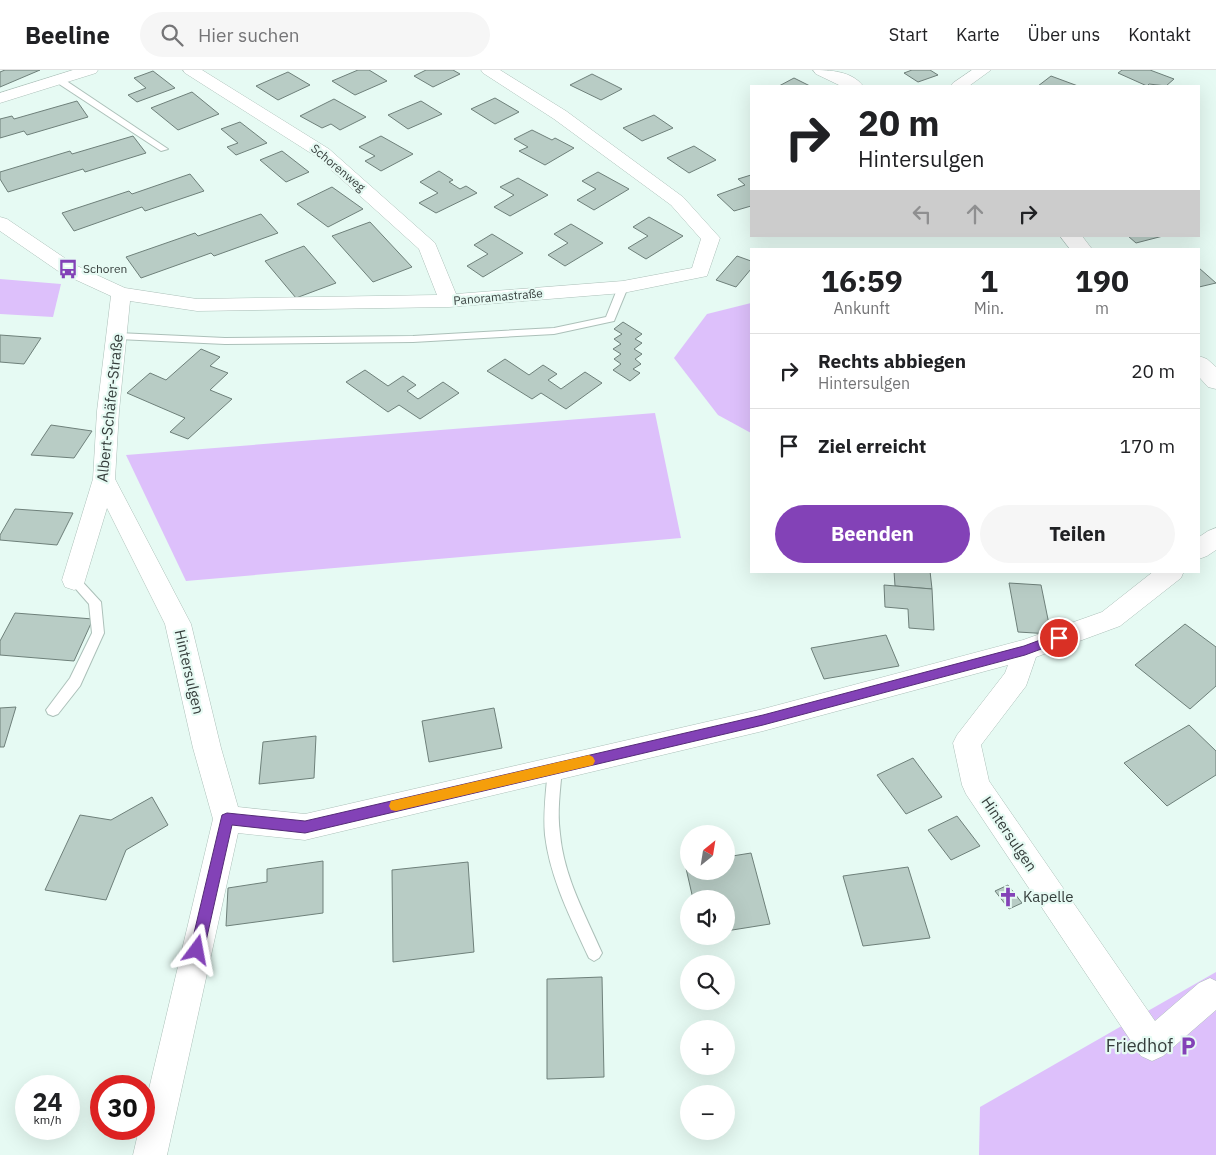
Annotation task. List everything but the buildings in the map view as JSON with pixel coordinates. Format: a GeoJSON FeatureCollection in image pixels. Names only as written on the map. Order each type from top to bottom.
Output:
{"type":"FeatureCollection","features":[{"type":"Feature","properties":{"kind":"street"},"geometry":{"type":"LineString","coordinates":[[0,98],[90,70]]}},
{"type":"Feature","properties":{"kind":"street","name":"Schorenweg"},"geometry":{"type":"LineString","coordinates":[[190,70],[276,122],[330,159],[428,247],[449,301]]}},
{"type":"Feature","properties":{"kind":"street","name":"Panoramastraße"},"geometry":{"type":"LineString","coordinates":[[5,233],[68,269],[121,293],[198,305],[449,301],[623,287],[700,272],[711,238],[677,201],[560,115],[489,70]]}},
{"type":"Feature","properties":{"kind":"street"},"geometry":{"type":"LineString","coordinates":[[822,70],[852,85]]}},
{"type":"Feature","properties":{"kind":"street"},"geometry":{"type":"LineString","coordinates":[[960,85],[983,70]]}},
{"type":"Feature","properties":{"kind":"street"},"geometry":{"type":"LineString","coordinates":[[1071,237],[1081,248]]}},
{"type":"Feature","properties":{"kind":"street","name":"Albert-Schäfer-Straße"},"geometry":{"type":"LineString","coordinates":[[74,580],[104,478],[108,411],[118,336],[121,293]]}},
{"type":"Feature","properties":{"kind":"street"},"geometry":{"type":"LineString","coordinates":[[1200,365],[1216,381]]}},
{"type":"Feature","properties":{"kind":"street","name":"Hintersulgen"},"geometry":{"type":"LineString","coordinates":[[104,478],[178,624],[207,748],[227,819],[150,1155]]}},
{"type":"Feature","properties":{"kind":"street"},"geometry":{"type":"LineString","coordinates":[[1200,549],[1216,537]]}},
{"type":"Feature","properties":{"kind":"street"},"geometry":{"type":"LineString","coordinates":[[227,819],[305,827],[763,720],[1025,650],[1112,619],[1170,573]]}},
{"type":"Feature","properties":{"kind":"street","name":"Hintersulgen"},"geometry":{"type":"LineString","coordinates":[[1025,650],[1017,678],[967,743],[976,785],[1152,1045],[1210,994]]}},
{"type":"Feature","properties":{"kind":"lane"},"geometry":{"type":"LineString","coordinates":[[59,80],[164,149]]}},
{"type":"Feature","properties":{"kind":"lane"},"geometry":{"type":"LineString","coordinates":[[118,336],[225,341],[413,339],[554,331],[610,319],[623,287]]}},
{"type":"Feature","properties":{"kind":"lane"},"geometry":{"type":"LineString","coordinates":[[54,710],[75,682],[98,633],[95,602],[74,580]]}},
{"type":"Feature","properties":{"kind":"lane"},"geometry":{"type":"LineString","coordinates":[[555,768],[551,811],[553,844],[564,887],[594,953]]}},
{"type":"Feature","properties":{"kind":"shaded area"},"geometry":{"type":"Polygon","coordinates":[[[0,279],[61,284],[53,317],[0,314],[0,279]]]}},
{"type":"Feature","properties":{"kind":"shaded area"},"geometry":{"type":"Polygon","coordinates":[[[750,303],[750,432],[718,415],[674,358],[707,314],[750,303]]]}},
{"type":"Feature","properties":{"kind":"shaded area"},"geometry":{"type":"Polygon","coordinates":[[[655,413],[681,538],[186,581],[126,455],[655,413]]]}},
{"type":"Feature","properties":{"kind":"shaded area"},"geometry":{"type":"Polygon","coordinates":[[[1216,972],[1216,1155],[979,1155],[980,1107],[1216,972]]]}},
{"type":"Feature","properties":{"kind":"slow traffic"},"geometry":{"type":"LineString","coordinates":[[396,806],[589,761]]}},
{"type":"Feature","properties":{"kind":"place","name":"Schoren"},"geometry":{"type":"Point","coordinates":[68,269]}},
{"type":"Feature","properties":{"kind":"place","name":"Kapelle"},"geometry":{"type":"Point","coordinates":[1008,897]}},
{"type":"Feature","properties":{"kind":"place","name":"Friedhof"},"geometry":{"type":"Point","coordinates":[1188,1046]}},
{"type":"Feature","properties":{"kind":"route"},"geometry":{"type":"LineString","coordinates":[[197,950],[227,819],[305,827],[763,720],[1025,650],[1059,638]]}}]}
